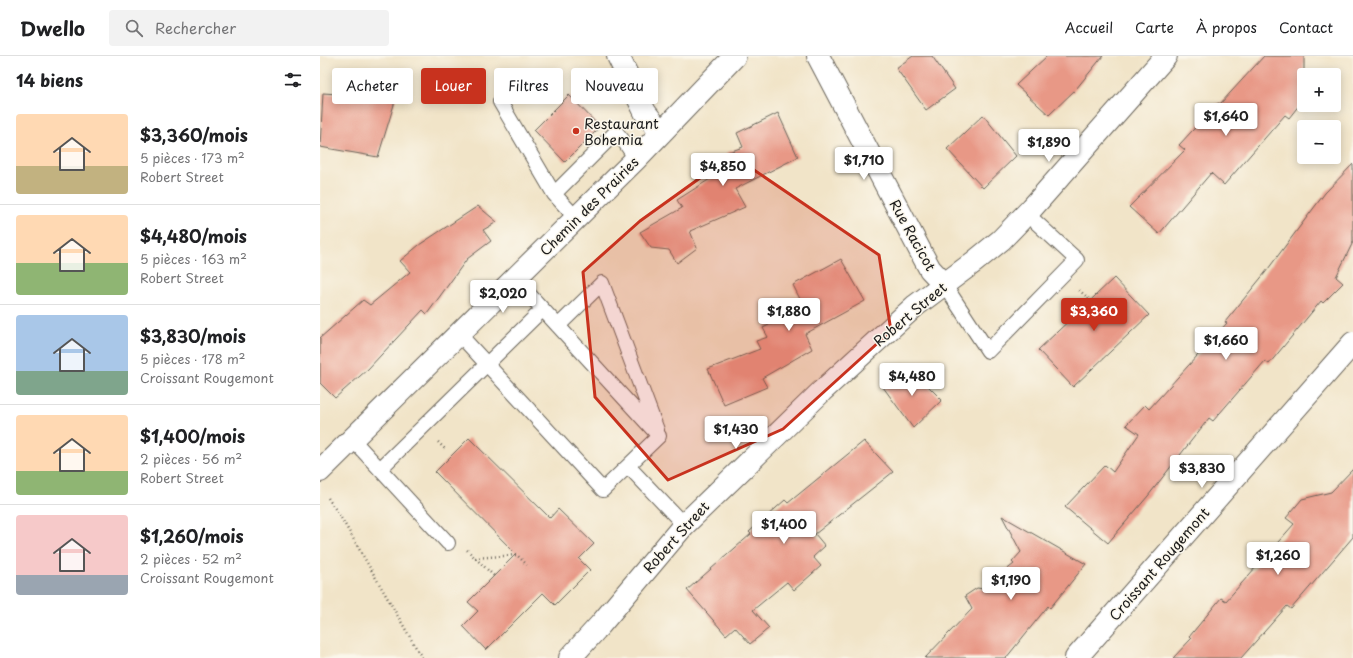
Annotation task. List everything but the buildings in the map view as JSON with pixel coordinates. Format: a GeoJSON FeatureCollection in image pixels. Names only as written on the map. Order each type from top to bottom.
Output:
{"type":"FeatureCollection","features":[{"type":"Feature","properties":{"kind":"street"},"geometry":{"type":"LineString","coordinates":[[618,56],[645,112],[661,133]]}},
{"type":"Feature","properties":{"kind":"street","name":"Chemin des Prairies"},"geometry":{"type":"LineString","coordinates":[[320,471],[636,159],[735,56]]}},
{"type":"Feature","properties":{"kind":"street","name":"Rue Racicot"},"geometry":{"type":"LineString","coordinates":[[818,56],[930,269],[944,284]]}},
{"type":"Feature","properties":{"kind":"street","name":"Robert Street"},"geometry":{"type":"LineString","coordinates":[[570,658],[600,625],[684,525],[822,391],[915,306],[1001,240],[1027,214],[1166,56]]}},
{"type":"Feature","properties":{"kind":"street","name":"Croissant Rougemont"},"geometry":{"type":"LineString","coordinates":[[1076,658],[1353,343]]}},
{"type":"Feature","properties":{"kind":"lane"},"geometry":{"type":"LineString","coordinates":[[501,104],[554,194],[576,218]]}},
{"type":"Feature","properties":{"kind":"lane"},"geometry":{"type":"LineString","coordinates":[[554,194],[616,132],[636,159]]}},
{"type":"Feature","properties":{"kind":"lane"},"geometry":{"type":"LineString","coordinates":[[944,284],[988,351],[1077,260],[1027,214]]}},
{"type":"Feature","properties":{"kind":"lane"},"geometry":{"type":"LineString","coordinates":[[515,280],[659,436]]}},
{"type":"Feature","properties":{"kind":"lane"},"geometry":{"type":"LineString","coordinates":[[558,326],[602,282],[659,436]]}},
{"type":"Feature","properties":{"kind":"lane"},"geometry":{"type":"LineString","coordinates":[[380,469],[542,310]]}},
{"type":"Feature","properties":{"kind":"lane"},"geometry":{"type":"LineString","coordinates":[[459,334],[603,490],[659,436]]}},
{"type":"Feature","properties":{"kind":"lane"},"geometry":{"type":"LineString","coordinates":[[352,439],[448,543]]}},
{"type":"Feature","properties":{"kind":"lane"},"geometry":{"type":"LineString","coordinates":[[628,466],[684,525]]}},
{"type":"Feature","properties":{"kind":"path"},"geometry":{"type":"LineString","coordinates":[[328,498],[422,658]]}},
{"type":"Feature","properties":{"kind":"path"},"geometry":{"type":"LineString","coordinates":[[463,546],[494,576]]}},
{"type":"Feature","properties":{"kind":"path"},"geometry":{"type":"LineString","coordinates":[[475,558],[517,555],[526,565]]}},
{"type":"Feature","properties":{"kind":"highlighted area"},"geometry":{"type":"Polygon","coordinates":[[[732,155],[879,255],[891,331],[783,429],[668,480],[595,397],[583,272],[640,221],[732,155]]]}},
{"type":"Feature","properties":{"kind":"place","name":"Restaurant Bohemia"},"geometry":{"type":"Point","coordinates":[576,131]}}]}
